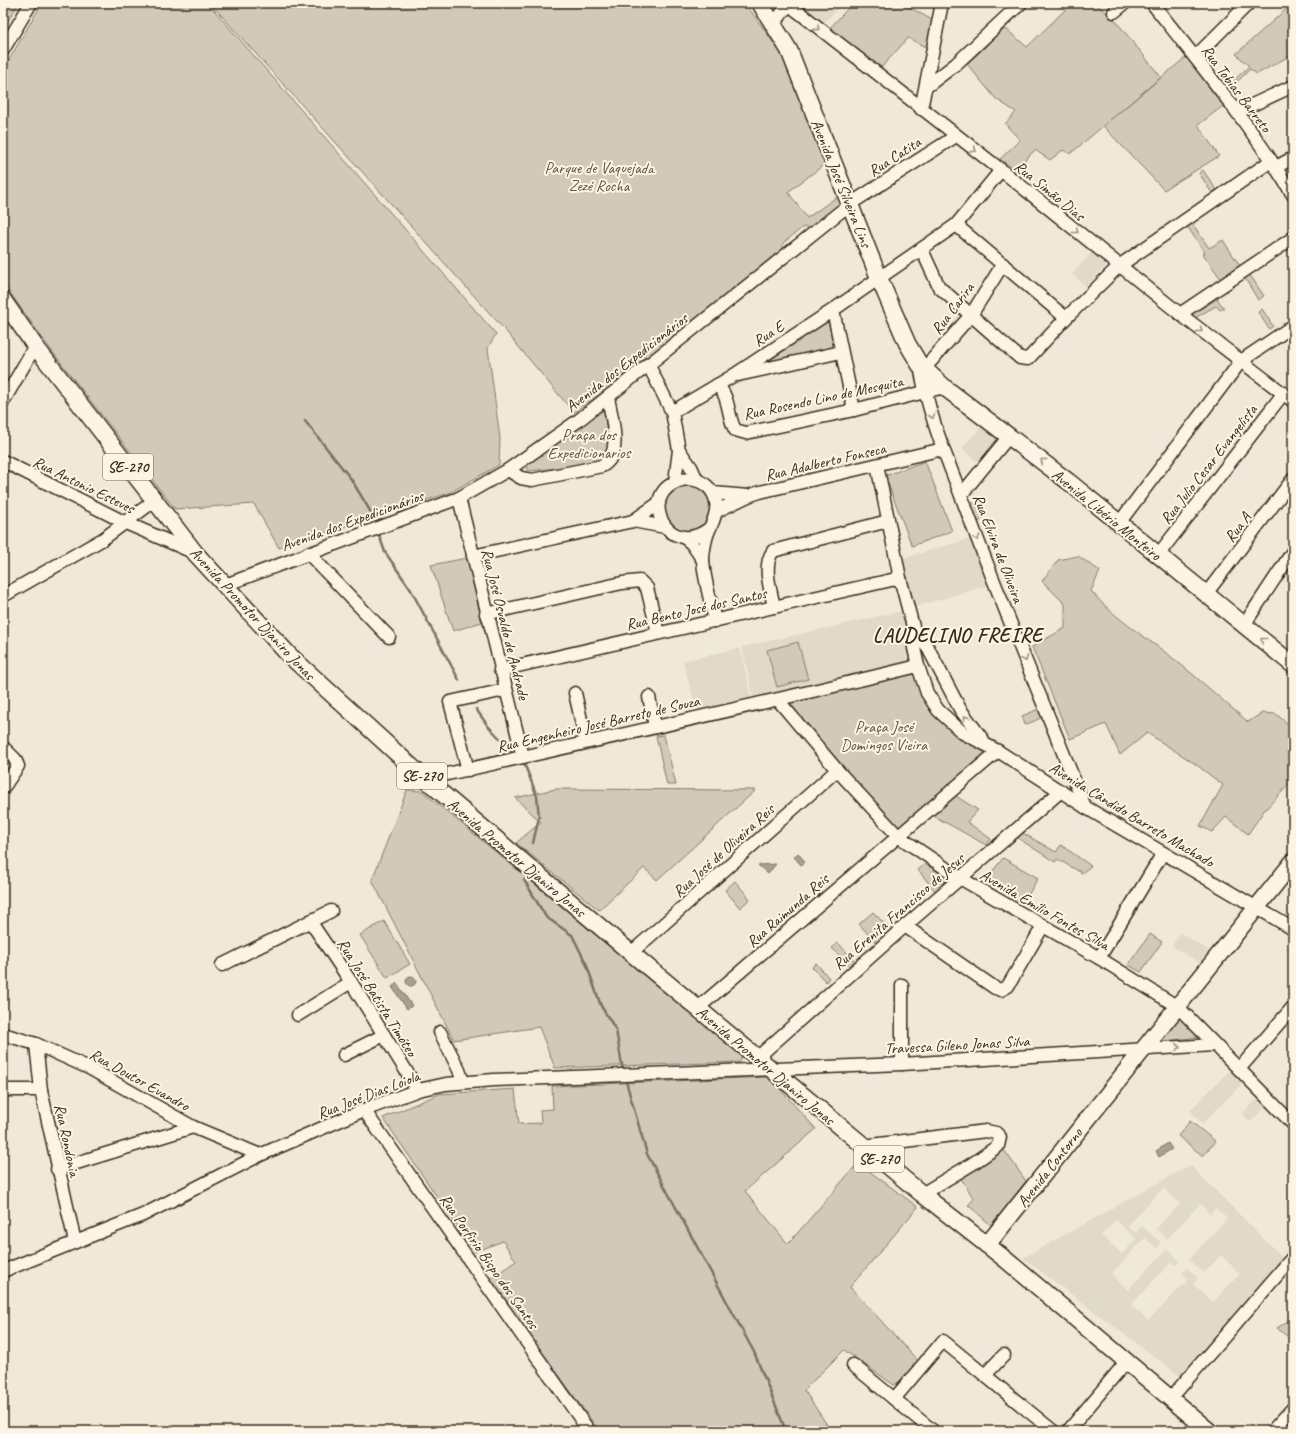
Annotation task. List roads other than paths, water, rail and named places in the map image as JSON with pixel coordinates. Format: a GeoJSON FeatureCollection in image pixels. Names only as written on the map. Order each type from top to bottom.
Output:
{"type":"FeatureCollection","features":[{"type":"Feature","properties":{"kind":"main road","name":"Avenida José Silveira Lins"},"geometry":{"type":"LineString","coordinates":[[760,3],[789,50],[879,278],[907,343],[922,367]]}},
{"type":"Feature","properties":{"kind":"main road","name":"SE-270"},"geometry":{"type":"LineString","coordinates":[[3,300],[35,346]]}},
{"type":"Feature","properties":{"kind":"main road","name":"Avenida Promotor Djaniro Jonas"},"geometry":{"type":"LineString","coordinates":[[35,346],[196,554],[288,655],[425,779],[631,953],[758,1057],[863,1146],[987,1245]]}},
{"type":"Feature","properties":{"kind":"main road","name":"Avenida Libério Monteiro"},"geometry":{"type":"LineString","coordinates":[[922,367],[944,387],[1010,435],[1293,665]]}},
{"type":"Feature","properties":{"kind":"main road","name":"Avenida Contorno"},"geometry":{"type":"LineString","coordinates":[[987,1245],[1293,862]]}},
{"type":"Feature","properties":{"kind":"main road","name":"SE-270"},"geometry":{"type":"LineString","coordinates":[[987,1245],[1209,1431]]}},
{"type":"Feature","properties":{"kind":"street"},"geometry":{"type":"LineString","coordinates":[[3,50],[31,3]]}},
{"type":"Feature","properties":{"kind":"street"},"geometry":{"type":"LineString","coordinates":[[921,109],[942,3]]}},
{"type":"Feature","properties":{"kind":"street"},"geometry":{"type":"LineString","coordinates":[[926,87],[956,64],[1021,3]]}},
{"type":"Feature","properties":{"kind":"street"},"geometry":{"type":"LineString","coordinates":[[1114,12],[1125,3]]}},
{"type":"Feature","properties":{"kind":"street","name":"Rua Tobias Barreto"},"geometry":{"type":"LineString","coordinates":[[1152,3],[1237,112],[1293,195]]}},
{"type":"Feature","properties":{"kind":"street"},"geometry":{"type":"LineString","coordinates":[[1195,57],[1249,3]]}},
{"type":"Feature","properties":{"kind":"street"},"geometry":{"type":"LineString","coordinates":[[773,25],[788,4]]}},
{"type":"Feature","properties":{"kind":"street","name":"Rua Simão Dias"},"geometry":{"type":"LineString","coordinates":[[788,4],[1001,170],[1119,266],[1288,398]]}},
{"type":"Feature","properties":{"kind":"street"},"geometry":{"type":"LineString","coordinates":[[1237,112],[1293,86]]}},
{"type":"Feature","properties":{"kind":"street","name":"Rua Catita"},"geometry":{"type":"LineString","coordinates":[[850,204],[956,136]]}},
{"type":"Feature","properties":{"kind":"street"},"geometry":{"type":"LineString","coordinates":[[922,250],[939,287],[1020,358],[1025,360],[1032,357],[1066,318],[1119,266],[1273,164],[1293,158]]}},
{"type":"Feature","properties":{"kind":"street","name":"Rua E"},"geometry":{"type":"LineString","coordinates":[[672,412],[731,377],[833,310],[922,250],[956,225],[1001,170]]}},
{"type":"Feature","properties":{"kind":"street","name":"Avenida dos Expedicionários"},"geometry":{"type":"LineString","coordinates":[[225,585],[459,498],[508,470],[579,420],[850,204]]}},
{"type":"Feature","properties":{"kind":"street"},"geometry":{"type":"LineString","coordinates":[[956,225],[1066,318]]}},
{"type":"Feature","properties":{"kind":"street"},"geometry":{"type":"LineString","coordinates":[[1180,314],[1293,238]]}},
{"type":"Feature","properties":{"kind":"street","name":"Rua Carira"},"geometry":{"type":"LineString","coordinates":[[922,367],[971,315],[1003,264]]}},
{"type":"Feature","properties":{"kind":"street"},"geometry":{"type":"LineString","coordinates":[[833,310],[840,352],[854,410]]}},
{"type":"Feature","properties":{"kind":"street"},"geometry":{"type":"LineString","coordinates":[[1119,523],[1241,362],[1293,326]]}},
{"type":"Feature","properties":{"kind":"street"},"geometry":{"type":"LineString","coordinates":[[3,402],[35,346]]}},
{"type":"Feature","properties":{"kind":"street"},"geometry":{"type":"LineString","coordinates":[[731,377],[840,352]]}},
{"type":"Feature","properties":{"kind":"street"},"geometry":{"type":"LineString","coordinates":[[648,364],[672,412],[680,450],[697,480]]}},
{"type":"Feature","properties":{"kind":"street","name":"Rua Elvira de Oliveira"},"geometry":{"type":"LineString","coordinates":[[922,367],[924,392],[943,449],[995,585],[1086,807]]}},
{"type":"Feature","properties":{"kind":"street","name":"Rua Rosendo Lino de Mesquita"},"geometry":{"type":"LineString","coordinates":[[717,385],[725,396],[733,426],[735,430],[740,432],[751,432],[854,410],[944,387]]}},
{"type":"Feature","properties":{"kind":"street"},"geometry":{"type":"LineString","coordinates":[[508,470],[521,478],[532,480],[602,466],[608,463],[613,452],[614,439],[608,397]]}},
{"type":"Feature","properties":{"kind":"street","name":"Rua Julio Cesar Evangelista"},"geometry":{"type":"LineString","coordinates":[[1158,554],[1288,398]]}},
{"type":"Feature","properties":{"kind":"street"},"geometry":{"type":"LineString","coordinates":[[961,495],[1010,435]]}},
{"type":"Feature","properties":{"kind":"street","name":"Rua Adalberto Fonseca"},"geometry":{"type":"LineString","coordinates":[[717,511],[748,496],[943,449]]}},
{"type":"Feature","properties":{"kind":"street"},"geometry":{"type":"LineString","coordinates":[[675,482],[680,450]]}},
{"type":"Feature","properties":{"kind":"street","name":"Rua Antonio Esteves"},"geometry":{"type":"LineString","coordinates":[[3,461],[126,523],[196,554]]}},
{"type":"Feature","properties":{"kind":"street"},"geometry":{"type":"LineString","coordinates":[[877,465],[900,578],[915,634],[920,646],[966,719],[994,750]]}},
{"type":"Feature","properties":{"kind":"street"},"geometry":{"type":"LineString","coordinates":[[665,527],[660,515],[659,503],[664,491],[675,482],[689,479],[697,480],[706,485],[713,493],[716,500],[717,511],[714,522],[710,528],[703,560],[714,621]]}},
{"type":"Feature","properties":{"kind":"street","name":"Rua A"},"geometry":{"type":"LineString","coordinates":[[1206,594],[1293,479]]}},
{"type":"Feature","properties":{"kind":"street"},"geometry":{"type":"LineString","coordinates":[[713,493],[748,496]]}},
{"type":"Feature","properties":{"kind":"street","name":"Rua José Osvaldo de Andrade"},"geometry":{"type":"LineString","coordinates":[[459,498],[522,757]]}},
{"type":"Feature","properties":{"kind":"street"},"geometry":{"type":"LineString","coordinates":[[3,596],[103,539],[154,501]]}},
{"type":"Feature","properties":{"kind":"street"},"geometry":{"type":"LineString","coordinates":[[473,556],[633,521],[659,503]]}},
{"type":"Feature","properties":{"kind":"street"},"geometry":{"type":"LineString","coordinates":[[633,521],[665,527],[674,534],[685,538],[692,544],[703,560]]}},
{"type":"Feature","properties":{"kind":"street"},"geometry":{"type":"LineString","coordinates":[[774,607],[768,564],[773,551],[888,521]]}},
{"type":"Feature","properties":{"kind":"street"},"geometry":{"type":"LineString","coordinates":[[685,538],[698,536],[710,528]]}},
{"type":"Feature","properties":{"kind":"street"},"geometry":{"type":"LineString","coordinates":[[1244,625],[1293,551]]}},
{"type":"Feature","properties":{"kind":"street"},"geometry":{"type":"LineString","coordinates":[[308,553],[389,637]]}},
{"type":"Feature","properties":{"kind":"street","name":"Rua Bento José dos Santos"},"geometry":{"type":"LineString","coordinates":[[500,670],[900,578]]}},
{"type":"Feature","properties":{"kind":"street"},"geometry":{"type":"LineString","coordinates":[[486,614],[622,583],[640,581],[647,588],[658,633]]}},
{"type":"Feature","properties":{"kind":"street"},"geometry":{"type":"LineString","coordinates":[[920,646],[918,666],[927,694],[938,710],[955,727],[994,750]]}},
{"type":"Feature","properties":{"kind":"street"},"geometry":{"type":"LineString","coordinates":[[918,666],[778,700],[837,770],[898,836],[994,750]]}},
{"type":"Feature","properties":{"kind":"street"},"geometry":{"type":"LineString","coordinates":[[468,770],[450,702],[505,690]]}},
{"type":"Feature","properties":{"kind":"street"},"geometry":{"type":"LineString","coordinates":[[575,693],[586,742]]}},
{"type":"Feature","properties":{"kind":"street"},"geometry":{"type":"LineString","coordinates":[[649,697],[655,726]]}},
{"type":"Feature","properties":{"kind":"street","name":"Rua Engenheiro José Barreto de Souza"},"geometry":{"type":"LineString","coordinates":[[425,779],[655,726],[778,700]]}},
{"type":"Feature","properties":{"kind":"street"},"geometry":{"type":"LineString","coordinates":[[3,747],[16,759],[18,766],[3,788]]}},
{"type":"Feature","properties":{"kind":"street","name":"Avenida Cândido Barreto Machado"},"geometry":{"type":"LineString","coordinates":[[994,750],[1086,807],[1163,853],[1257,906],[1293,929]]}},
{"type":"Feature","properties":{"kind":"street","name":"Rua José de Oliveira Reis"},"geometry":{"type":"LineString","coordinates":[[631,953],[837,770]]}},
{"type":"Feature","properties":{"kind":"street","name":"Rua Erenita Francisco de Jesus"},"geometry":{"type":"LineString","coordinates":[[758,1057],[905,926],[1061,791]]}},
{"type":"Feature","properties":{"kind":"street","name":"Avenida Emílio Fontes Silva"},"geometry":{"type":"LineString","coordinates":[[898,836],[960,878],[1099,958],[1178,1007],[1293,1124]]}},
{"type":"Feature","properties":{"kind":"street","name":"Rua Raimunda Reis"},"geometry":{"type":"LineString","coordinates":[[698,1008],[898,836]]}},
{"type":"Feature","properties":{"kind":"street"},"geometry":{"type":"LineString","coordinates":[[1099,958],[1163,853]]}},
{"type":"Feature","properties":{"kind":"street"},"geometry":{"type":"LineString","coordinates":[[222,965],[332,911]]}},
{"type":"Feature","properties":{"kind":"street","name":"Rua José Batista Timóteo"},"geometry":{"type":"LineString","coordinates":[[310,921],[351,982],[418,1090]]}},
{"type":"Feature","properties":{"kind":"street"},"geometry":{"type":"LineString","coordinates":[[905,926],[995,988],[1001,990],[1008,986],[1043,926]]}},
{"type":"Feature","properties":{"kind":"street"},"geometry":{"type":"LineString","coordinates":[[298,1015],[351,982]]}},
{"type":"Feature","properties":{"kind":"street"},"geometry":{"type":"LineString","coordinates":[[902,985],[902,1064]]}},
{"type":"Feature","properties":{"kind":"street"},"geometry":{"type":"LineString","coordinates":[[1239,1069],[1293,1007]]}},
{"type":"Feature","properties":{"kind":"street"},"geometry":{"type":"LineString","coordinates":[[440,1032],[459,1070],[463,1082]]}},
{"type":"Feature","properties":{"kind":"street","name":"Rua Doutor Evandro"},"geometry":{"type":"LineString","coordinates":[[3,1034],[36,1044],[89,1068],[193,1127],[260,1155]]}},
{"type":"Feature","properties":{"kind":"street"},"geometry":{"type":"LineString","coordinates":[[344,1055],[384,1035]]}},
{"type":"Feature","properties":{"kind":"street","name":"Rua Rondonia"},"geometry":{"type":"LineString","coordinates":[[36,1044],[41,1090],[57,1169],[75,1242]]}},
{"type":"Feature","properties":{"kind":"street","name":"Travessa Gileno Jonas Silva"},"geometry":{"type":"LineString","coordinates":[[773,1070],[902,1064],[1214,1045]]}},
{"type":"Feature","properties":{"kind":"street","name":"Rua José Dias Loiola"},"geometry":{"type":"LineString","coordinates":[[3,1271],[143,1215],[260,1155],[364,1110],[418,1090],[463,1082],[608,1075],[773,1070]]}},
{"type":"Feature","properties":{"kind":"street"},"geometry":{"type":"LineString","coordinates":[[3,1090],[41,1090]]}},
{"type":"Feature","properties":{"kind":"street","name":"Rua Porfirio Bispo dos Santos"},"geometry":{"type":"LineString","coordinates":[[364,1110],[589,1431]]}},
{"type":"Feature","properties":{"kind":"street"},"geometry":{"type":"LineString","coordinates":[[57,1169],[193,1127]]}},
{"type":"Feature","properties":{"kind":"street"},"geometry":{"type":"LineString","coordinates":[[863,1146],[986,1131],[996,1133],[1000,1137],[998,1146],[972,1164],[922,1194]]}},
{"type":"Feature","properties":{"kind":"street"},"geometry":{"type":"LineString","coordinates":[[1171,1398],[1293,1256]]}},
{"type":"Feature","properties":{"kind":"street"},"geometry":{"type":"LineString","coordinates":[[894,1399],[943,1340],[986,1374],[1053,1431]]}},
{"type":"Feature","properties":{"kind":"street"},"geometry":{"type":"LineString","coordinates":[[986,1374],[1004,1355]]}},
{"type":"Feature","properties":{"kind":"street"},"geometry":{"type":"LineString","coordinates":[[1068,1431],[1126,1362]]}},
{"type":"Feature","properties":{"kind":"street"},"geometry":{"type":"LineString","coordinates":[[853,1365],[933,1431]]}},
{"type":"Feature","properties":{"kind":"street"},"geometry":{"type":"LineString","coordinates":[[1272,1431],[1293,1408]]}},
{"type":"Feature","properties":{"kind":"waterway"},"geometry":{"type":"LineString","coordinates":[[305,421],[351,479],[372,514]]}},
{"type":"Feature","properties":{"kind":"waterway"},"geometry":{"type":"LineString","coordinates":[[379,535],[385,552],[411,590],[459,680]]}},
{"type":"Feature","properties":{"kind":"waterway"},"geometry":{"type":"LineString","coordinates":[[476,709],[488,726],[513,752]]}},
{"type":"Feature","properties":{"kind":"waterway"},"geometry":{"type":"LineString","coordinates":[[524,763],[537,796],[539,817],[533,843]]}},
{"type":"Feature","properties":{"kind":"waterway"},"geometry":{"type":"LineString","coordinates":[[524,880],[546,917],[572,935],[586,963],[601,1006],[616,1030],[623,1071]]}},
{"type":"Feature","properties":{"kind":"waterway"},"geometry":{"type":"LineString","coordinates":[[625,1078],[647,1154],[754,1352],[786,1431]]}},
{"type":"Feature","properties":{"kind":"district","name":"LAUDELINO FREIRE"},"geometry":{"type":"Point","coordinates":[958,635]}},
{"type":"Feature","properties":{"kind":"park label","name":"Parque de Vaquejada Zezé Rocha"},"geometry":{"type":"Point","coordinates":[599,176]}},
{"type":"Feature","properties":{"kind":"park label","name":"Praça dos Expedicionarios"},"geometry":{"type":"Point","coordinates":[589,443]}},
{"type":"Feature","properties":{"kind":"park label","name":"Praça José Domingos Vieira"},"geometry":{"type":"Point","coordinates":[884,735]}}]}
